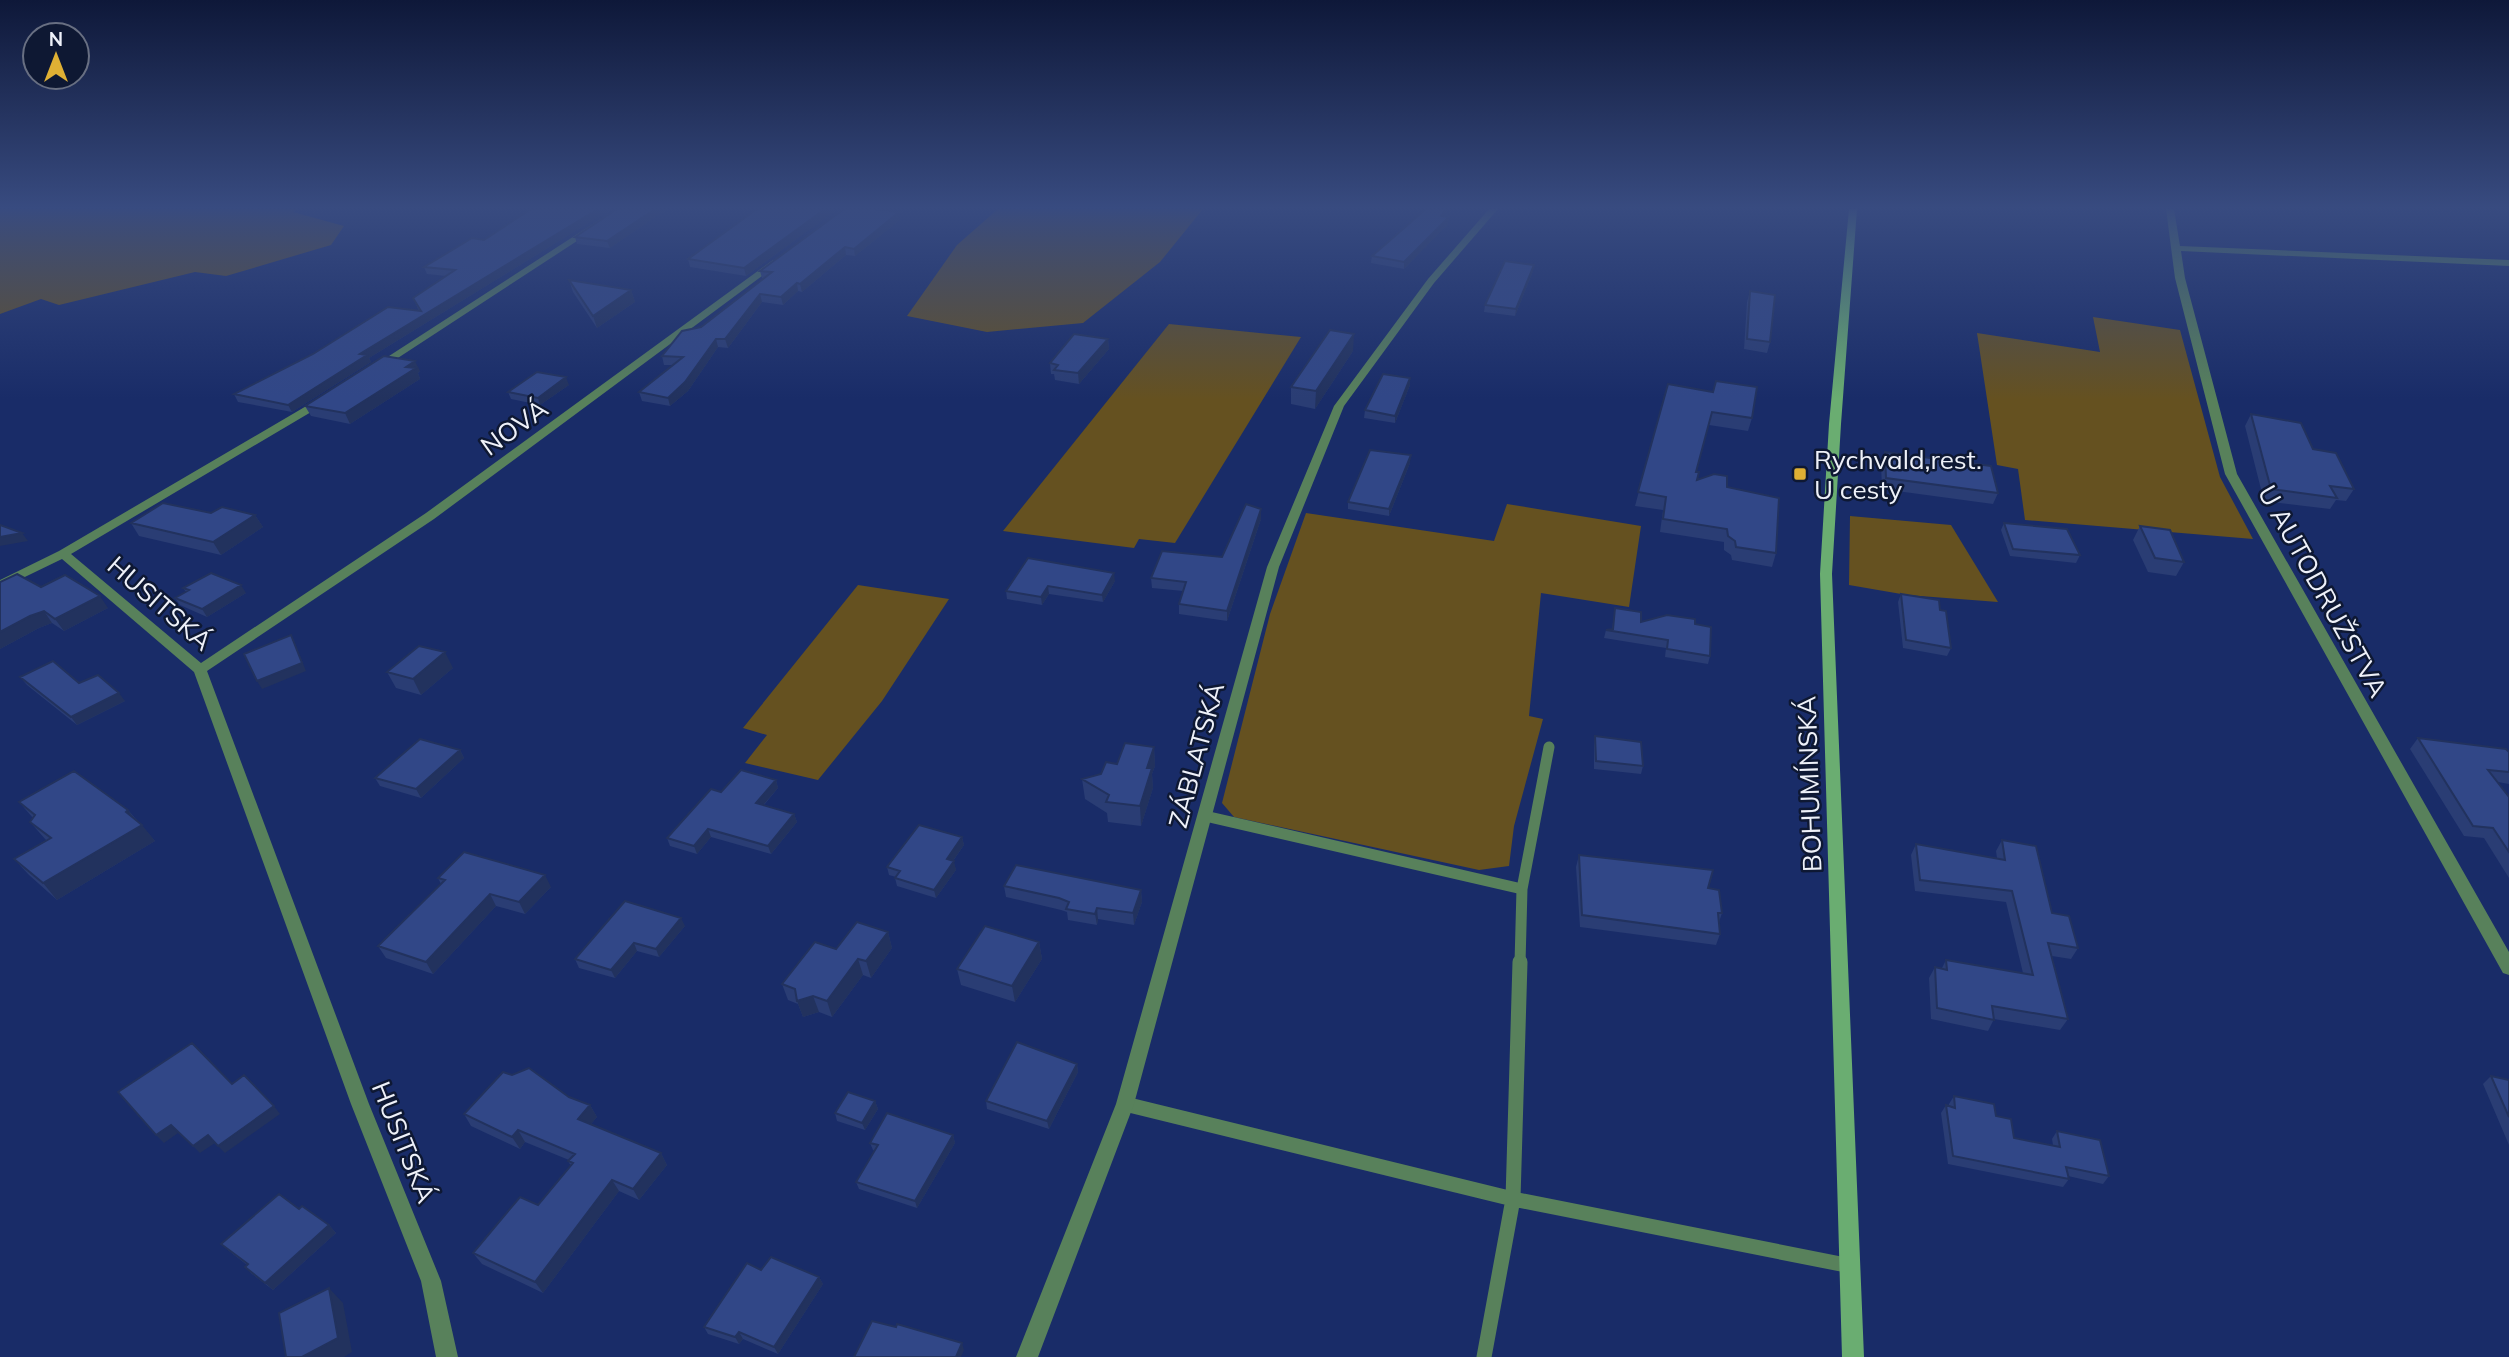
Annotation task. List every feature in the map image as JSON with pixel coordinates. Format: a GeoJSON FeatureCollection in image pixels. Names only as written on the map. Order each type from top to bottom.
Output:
{"type":"FeatureCollection","features":[{"type":"Feature","properties":{"kind":"main road","name":"BOHUMÍNSKÁ"},"geometry":{"type":"LineString","coordinates":[[1848,272],[1826,574],[1853,1357]]}},
{"type":"Feature","properties":{"kind":"street"},"geometry":{"type":"LineString","coordinates":[[365,375],[524,272]]}},
{"type":"Feature","properties":{"kind":"street","name":"NOVÁ"},"geometry":{"type":"LineString","coordinates":[[200,670],[430,516],[762,272]]}},
{"type":"Feature","properties":{"kind":"street","name":"ZÁBLATSKÁ"},"geometry":{"type":"LineString","coordinates":[[1027,1357],[1125,1104],[1273,567],[1339,406],[1439,272]]}},
{"type":"Feature","properties":{"kind":"street","name":"U AUTODRUŽSTVA"},"geometry":{"type":"LineString","coordinates":[[2179,272],[2231,474],[2509,968]]}},
{"type":"Feature","properties":{"kind":"street","name":"HUSITSKÁ"},"geometry":{"type":"LineString","coordinates":[[329,397],[63,554],[200,670],[360,1104],[432,1281],[447,1357]]}},
{"type":"Feature","properties":{"kind":"street"},"geometry":{"type":"LineString","coordinates":[[0,585],[63,554]]}},
{"type":"Feature","properties":{"kind":"lane"},"geometry":{"type":"LineString","coordinates":[[1484,1357],[1513,1199],[1522,889],[1549,747]]}},
{"type":"Feature","properties":{"kind":"lane"},"geometry":{"type":"LineString","coordinates":[[1205,817],[1522,889]]}},
{"type":"Feature","properties":{"kind":"lane"},"geometry":{"type":"LineString","coordinates":[[1125,1104],[1513,1199],[1851,1266]]}},
{"type":"Feature","properties":{"kind":"shaded area"},"geometry":{"type":"Polygon","coordinates":[[[0,272],[194,272],[59,305],[41,299],[0,314],[0,272]]]}},
{"type":"Feature","properties":{"kind":"shaded area"},"geometry":{"type":"Polygon","coordinates":[[[198,272],[238,272],[226,276],[198,272]]]}},
{"type":"Feature","properties":{"kind":"shaded area"},"geometry":{"type":"Polygon","coordinates":[[[938,272],[1147,272],[1083,323],[987,332],[907,316],[938,272]]]}},
{"type":"Feature","properties":{"kind":"shaded area"},"geometry":{"type":"Polygon","coordinates":[[[2093,317],[2180,330],[2220,477],[2253,539],[2025,520],[2018,469],[1997,465],[1977,333],[2100,352],[2093,317]]]}},
{"type":"Feature","properties":{"kind":"shaded area"},"geometry":{"type":"Polygon","coordinates":[[[1169,324],[1301,337],[1175,543],[1139,539],[1134,548],[1003,531],[1169,324]]]}},
{"type":"Feature","properties":{"kind":"shaded area"},"geometry":{"type":"Polygon","coordinates":[[[1507,504],[1641,526],[1629,607],[1541,593],[1529,716],[1543,719],[1514,826],[1509,866],[1479,870],[1234,817],[1222,803],[1270,614],[1306,513],[1494,541],[1507,504]]]}},
{"type":"Feature","properties":{"kind":"shaded area"},"geometry":{"type":"Polygon","coordinates":[[[1850,516],[1951,525],[1998,602],[1907,595],[1849,585],[1850,516]]]}},
{"type":"Feature","properties":{"kind":"shaded area"},"geometry":{"type":"Polygon","coordinates":[[[858,585],[949,599],[882,701],[818,780],[745,763],[767,735],[743,728],[858,585]]]}},
{"type":"Feature","properties":{"kind":"building"},"geometry":{"type":"Polygon","coordinates":[[[452,272],[494,272],[360,354],[367,355],[288,405],[234,394],[313,354],[388,307],[421,311],[413,298],[452,272]]]}},
{"type":"Feature","properties":{"kind":"building"},"geometry":{"type":"Polygon","coordinates":[[[772,272],[814,272],[781,297],[760,294],[725,339],[716,339],[685,382],[668,398],[639,392],[683,357],[662,356],[682,331],[701,327],[772,272]]]}},
{"type":"Feature","properties":{"kind":"building"},"geometry":{"type":"Polygon","coordinates":[[[1500,272],[1531,272],[1516,309],[1485,305],[1500,272]]]}},
{"type":"Feature","properties":{"kind":"building"},"geometry":{"type":"Polygon","coordinates":[[[569,280],[631,290],[593,316],[569,280]]]}},
{"type":"Feature","properties":{"kind":"building"},"geometry":{"type":"Polygon","coordinates":[[[1750,291],[1775,295],[1770,342],[1747,339],[1750,291]]]}},
{"type":"Feature","properties":{"kind":"building"},"geometry":{"type":"Polygon","coordinates":[[[1330,330],[1354,334],[1316,391],[1291,387],[1330,330]]]}},
{"type":"Feature","properties":{"kind":"building"},"geometry":{"type":"Polygon","coordinates":[[[1074,334],[1108,339],[1078,373],[1054,370],[1058,365],[1050,363],[1074,334]]]}},
{"type":"Feature","properties":{"kind":"building"},"geometry":{"type":"Polygon","coordinates":[[[384,356],[415,361],[406,367],[416,368],[345,413],[305,406],[384,356]]]}},
{"type":"Feature","properties":{"kind":"building"},"geometry":{"type":"Polygon","coordinates":[[[537,372],[566,377],[538,398],[508,392],[537,372]]]}},
{"type":"Feature","properties":{"kind":"building"},"geometry":{"type":"Polygon","coordinates":[[[1383,374],[1410,378],[1395,416],[1365,410],[1383,374]]]}},
{"type":"Feature","properties":{"kind":"building"},"geometry":{"type":"Polygon","coordinates":[[[1716,381],[1757,387],[1752,418],[1712,412],[1696,472],[1699,472],[1697,480],[1714,474],[1727,476],[1727,487],[1779,498],[1776,553],[1736,547],[1735,541],[1728,536],[1727,529],[1663,519],[1666,497],[1638,492],[1668,384],[1713,392],[1716,381]]]}},
{"type":"Feature","properties":{"kind":"building"},"geometry":{"type":"Polygon","coordinates":[[[2251,414],[2301,423],[2313,449],[2336,453],[2354,489],[2330,486],[2337,498],[2271,489],[2251,414]]]}},
{"type":"Feature","properties":{"kind":"building"},"geometry":{"type":"Polygon","coordinates":[[[1370,450],[1411,455],[1389,509],[1348,502],[1370,450]]]}},
{"type":"Feature","properties":{"kind":"building"},"geometry":{"type":"Polygon","coordinates":[[[1885,452],[1991,466],[1998,493],[1886,478],[1885,452]]]}},
{"type":"Feature","properties":{"kind":"building"},"geometry":{"type":"Polygon","coordinates":[[[163,503],[211,513],[222,507],[255,515],[213,542],[131,523],[163,503]]]}},
{"type":"Feature","properties":{"kind":"building"},"geometry":{"type":"Polygon","coordinates":[[[1246,504],[1261,509],[1227,611],[1179,604],[1186,582],[1151,578],[1162,551],[1222,557],[1246,504]]]}},
{"type":"Feature","properties":{"kind":"building"},"geometry":{"type":"Polygon","coordinates":[[[2004,523],[2067,529],[2080,555],[2013,549],[2004,523]]]}},
{"type":"Feature","properties":{"kind":"building"},"geometry":{"type":"Polygon","coordinates":[[[0,525],[22,533],[0,537],[0,525]]]}},
{"type":"Feature","properties":{"kind":"building"},"geometry":{"type":"Polygon","coordinates":[[[2140,526],[2170,530],[2184,562],[2155,558],[2140,526]]]}},
{"type":"Feature","properties":{"kind":"building"},"geometry":{"type":"Polygon","coordinates":[[[1028,558],[1114,573],[1102,595],[1048,586],[1041,597],[1006,591],[1028,558]]]}},
{"type":"Feature","properties":{"kind":"building"},"geometry":{"type":"Polygon","coordinates":[[[211,573],[241,585],[202,609],[175,598],[189,590],[183,588],[211,573]]]}},
{"type":"Feature","properties":{"kind":"building"},"geometry":{"type":"Polygon","coordinates":[[[17,574],[41,587],[65,575],[100,596],[55,619],[44,611],[0,632],[0,582],[17,574]]]}},
{"type":"Feature","properties":{"kind":"building"},"geometry":{"type":"Polygon","coordinates":[[[1901,594],[1939,600],[1940,610],[1946,611],[1951,648],[1906,640],[1901,594]]]}},
{"type":"Feature","properties":{"kind":"building"},"geometry":{"type":"Polygon","coordinates":[[[1615,608],[1641,612],[1641,622],[1667,615],[1695,619],[1695,624],[1711,627],[1710,656],[1667,649],[1668,640],[1606,630],[1613,629],[1615,608]]]}},
{"type":"Feature","properties":{"kind":"building"},"geometry":{"type":"Polygon","coordinates":[[[291,635],[302,663],[257,681],[244,654],[291,635]]]}},
{"type":"Feature","properties":{"kind":"building"},"geometry":{"type":"Polygon","coordinates":[[[419,646],[445,652],[413,679],[387,672],[419,646]]]}},
{"type":"Feature","properties":{"kind":"building"},"geometry":{"type":"Polygon","coordinates":[[[53,661],[79,683],[98,675],[119,693],[71,717],[20,677],[53,661]]]}},
{"type":"Feature","properties":{"kind":"building"},"geometry":{"type":"Polygon","coordinates":[[[1595,736],[1641,742],[1643,766],[1596,761],[1595,736]]]}},
{"type":"Feature","properties":{"kind":"building"},"geometry":{"type":"Polygon","coordinates":[[[2418,738],[2506,749],[2509,752],[2509,772],[2488,770],[2509,797],[2509,852],[2493,828],[2473,826],[2418,738]]]}},
{"type":"Feature","properties":{"kind":"building"},"geometry":{"type":"Polygon","coordinates":[[[420,739],[460,750],[416,789],[375,778],[420,739]]]}},
{"type":"Feature","properties":{"kind":"building"},"geometry":{"type":"Polygon","coordinates":[[[1125,743],[1154,747],[1147,768],[1152,768],[1140,806],[1106,802],[1109,795],[1082,779],[1101,774],[1106,762],[1117,764],[1125,743]]]}},
{"type":"Feature","properties":{"kind":"building"},"geometry":{"type":"Polygon","coordinates":[[[741,770],[776,780],[756,803],[794,814],[768,846],[708,829],[694,846],[667,838],[711,789],[721,792],[741,770]]]}},
{"type":"Feature","properties":{"kind":"building"},"geometry":{"type":"Polygon","coordinates":[[[74,771],[128,810],[126,812],[142,825],[43,883],[14,859],[51,838],[30,822],[35,815],[19,802],[74,771]]]}},
{"type":"Feature","properties":{"kind":"building"},"geometry":{"type":"Polygon","coordinates":[[[919,825],[962,837],[947,859],[954,861],[934,890],[895,878],[900,871],[887,867],[919,825]]]}},
{"type":"Feature","properties":{"kind":"building"},"geometry":{"type":"Polygon","coordinates":[[[2002,840],[2036,846],[2052,913],[2069,916],[2078,948],[2048,943],[2068,1019],[1992,1006],[1994,1020],[1937,1008],[1935,967],[1947,970],[1946,960],[2033,975],[2012,891],[1920,880],[1916,844],[2005,860],[2002,840]]]}},
{"type":"Feature","properties":{"kind":"building"},"geometry":{"type":"Polygon","coordinates":[[[464,852],[545,875],[519,902],[490,894],[426,962],[378,946],[445,880],[438,878],[464,852]]]}},
{"type":"Feature","properties":{"kind":"building"},"geometry":{"type":"Polygon","coordinates":[[[1579,855],[1713,870],[1708,888],[1719,890],[1722,913],[1718,913],[1720,934],[1582,915],[1579,855]]]}},
{"type":"Feature","properties":{"kind":"building"},"geometry":{"type":"Polygon","coordinates":[[[1016,865],[1141,890],[1133,913],[1097,908],[1095,914],[1066,909],[1069,902],[1059,898],[1004,886],[1016,865]]]}},
{"type":"Feature","properties":{"kind":"building"},"geometry":{"type":"Polygon","coordinates":[[[625,901],[681,918],[656,949],[634,943],[611,970],[575,959],[625,901]]]}},
{"type":"Feature","properties":{"kind":"building"},"geometry":{"type":"Polygon","coordinates":[[[857,922],[888,932],[866,961],[858,959],[827,1001],[813,996],[797,1001],[795,989],[782,984],[815,942],[836,949],[857,922]]]}},
{"type":"Feature","properties":{"kind":"building"},"geometry":{"type":"Polygon","coordinates":[[[985,926],[1039,942],[1012,986],[957,969],[985,926]]]}},
{"type":"Feature","properties":{"kind":"building"},"geometry":{"type":"Polygon","coordinates":[[[1017,1042],[1077,1064],[1047,1121],[986,1101],[1017,1042]]]}},
{"type":"Feature","properties":{"kind":"building"},"geometry":{"type":"Polygon","coordinates":[[[192,1043],[232,1084],[244,1075],[274,1106],[218,1146],[208,1135],[193,1146],[171,1125],[156,1135],[118,1092],[192,1043]]]}},
{"type":"Feature","properties":{"kind":"building"},"geometry":{"type":"Polygon","coordinates":[[[529,1068],[569,1097],[590,1105],[578,1119],[661,1153],[633,1189],[612,1180],[535,1282],[473,1253],[520,1197],[538,1205],[573,1163],[568,1161],[575,1154],[518,1130],[512,1137],[464,1114],[503,1072],[512,1075],[529,1068]]]}},
{"type":"Feature","properties":{"kind":"building"},"geometry":{"type":"Polygon","coordinates":[[[2491,1076],[2509,1080],[2509,1117],[2491,1076]]]}},
{"type":"Feature","properties":{"kind":"building"},"geometry":{"type":"Polygon","coordinates":[[[848,1092],[875,1101],[862,1123],[835,1113],[848,1092]]]}},
{"type":"Feature","properties":{"kind":"building"},"geometry":{"type":"Polygon","coordinates":[[[1954,1096],[1994,1104],[1996,1116],[2011,1119],[2014,1138],[2060,1147],[2057,1131],[2100,1140],[2109,1176],[2066,1167],[2069,1179],[1953,1156],[1946,1105],[1955,1108],[1954,1096]]]}},
{"type":"Feature","properties":{"kind":"building"},"geometry":{"type":"Polygon","coordinates":[[[887,1113],[953,1135],[915,1201],[856,1182],[878,1145],[870,1143],[887,1113]]]}},
{"type":"Feature","properties":{"kind":"building"},"geometry":{"type":"Polygon","coordinates":[[[279,1194],[299,1209],[302,1206],[329,1225],[265,1283],[245,1267],[248,1264],[221,1244],[279,1194]]]}},
{"type":"Feature","properties":{"kind":"building"},"geometry":{"type":"Polygon","coordinates":[[[771,1257],[819,1277],[774,1347],[739,1332],[735,1337],[704,1327],[747,1263],[761,1270],[771,1257]]]}},
{"type":"Feature","properties":{"kind":"building"},"geometry":{"type":"Polygon","coordinates":[[[329,1288],[338,1338],[302,1357],[286,1357],[279,1313],[329,1288]]]}},
{"type":"Feature","properties":{"kind":"building"},"geometry":{"type":"Polygon","coordinates":[[[872,1321],[896,1327],[897,1324],[962,1343],[956,1357],[854,1357],[872,1321]]]}},
{"type":"Feature","properties":{"kind":"place","name":"Rychvald,rest. U cesty"},"geometry":{"type":"Point","coordinates":[1800,474]}}]}
